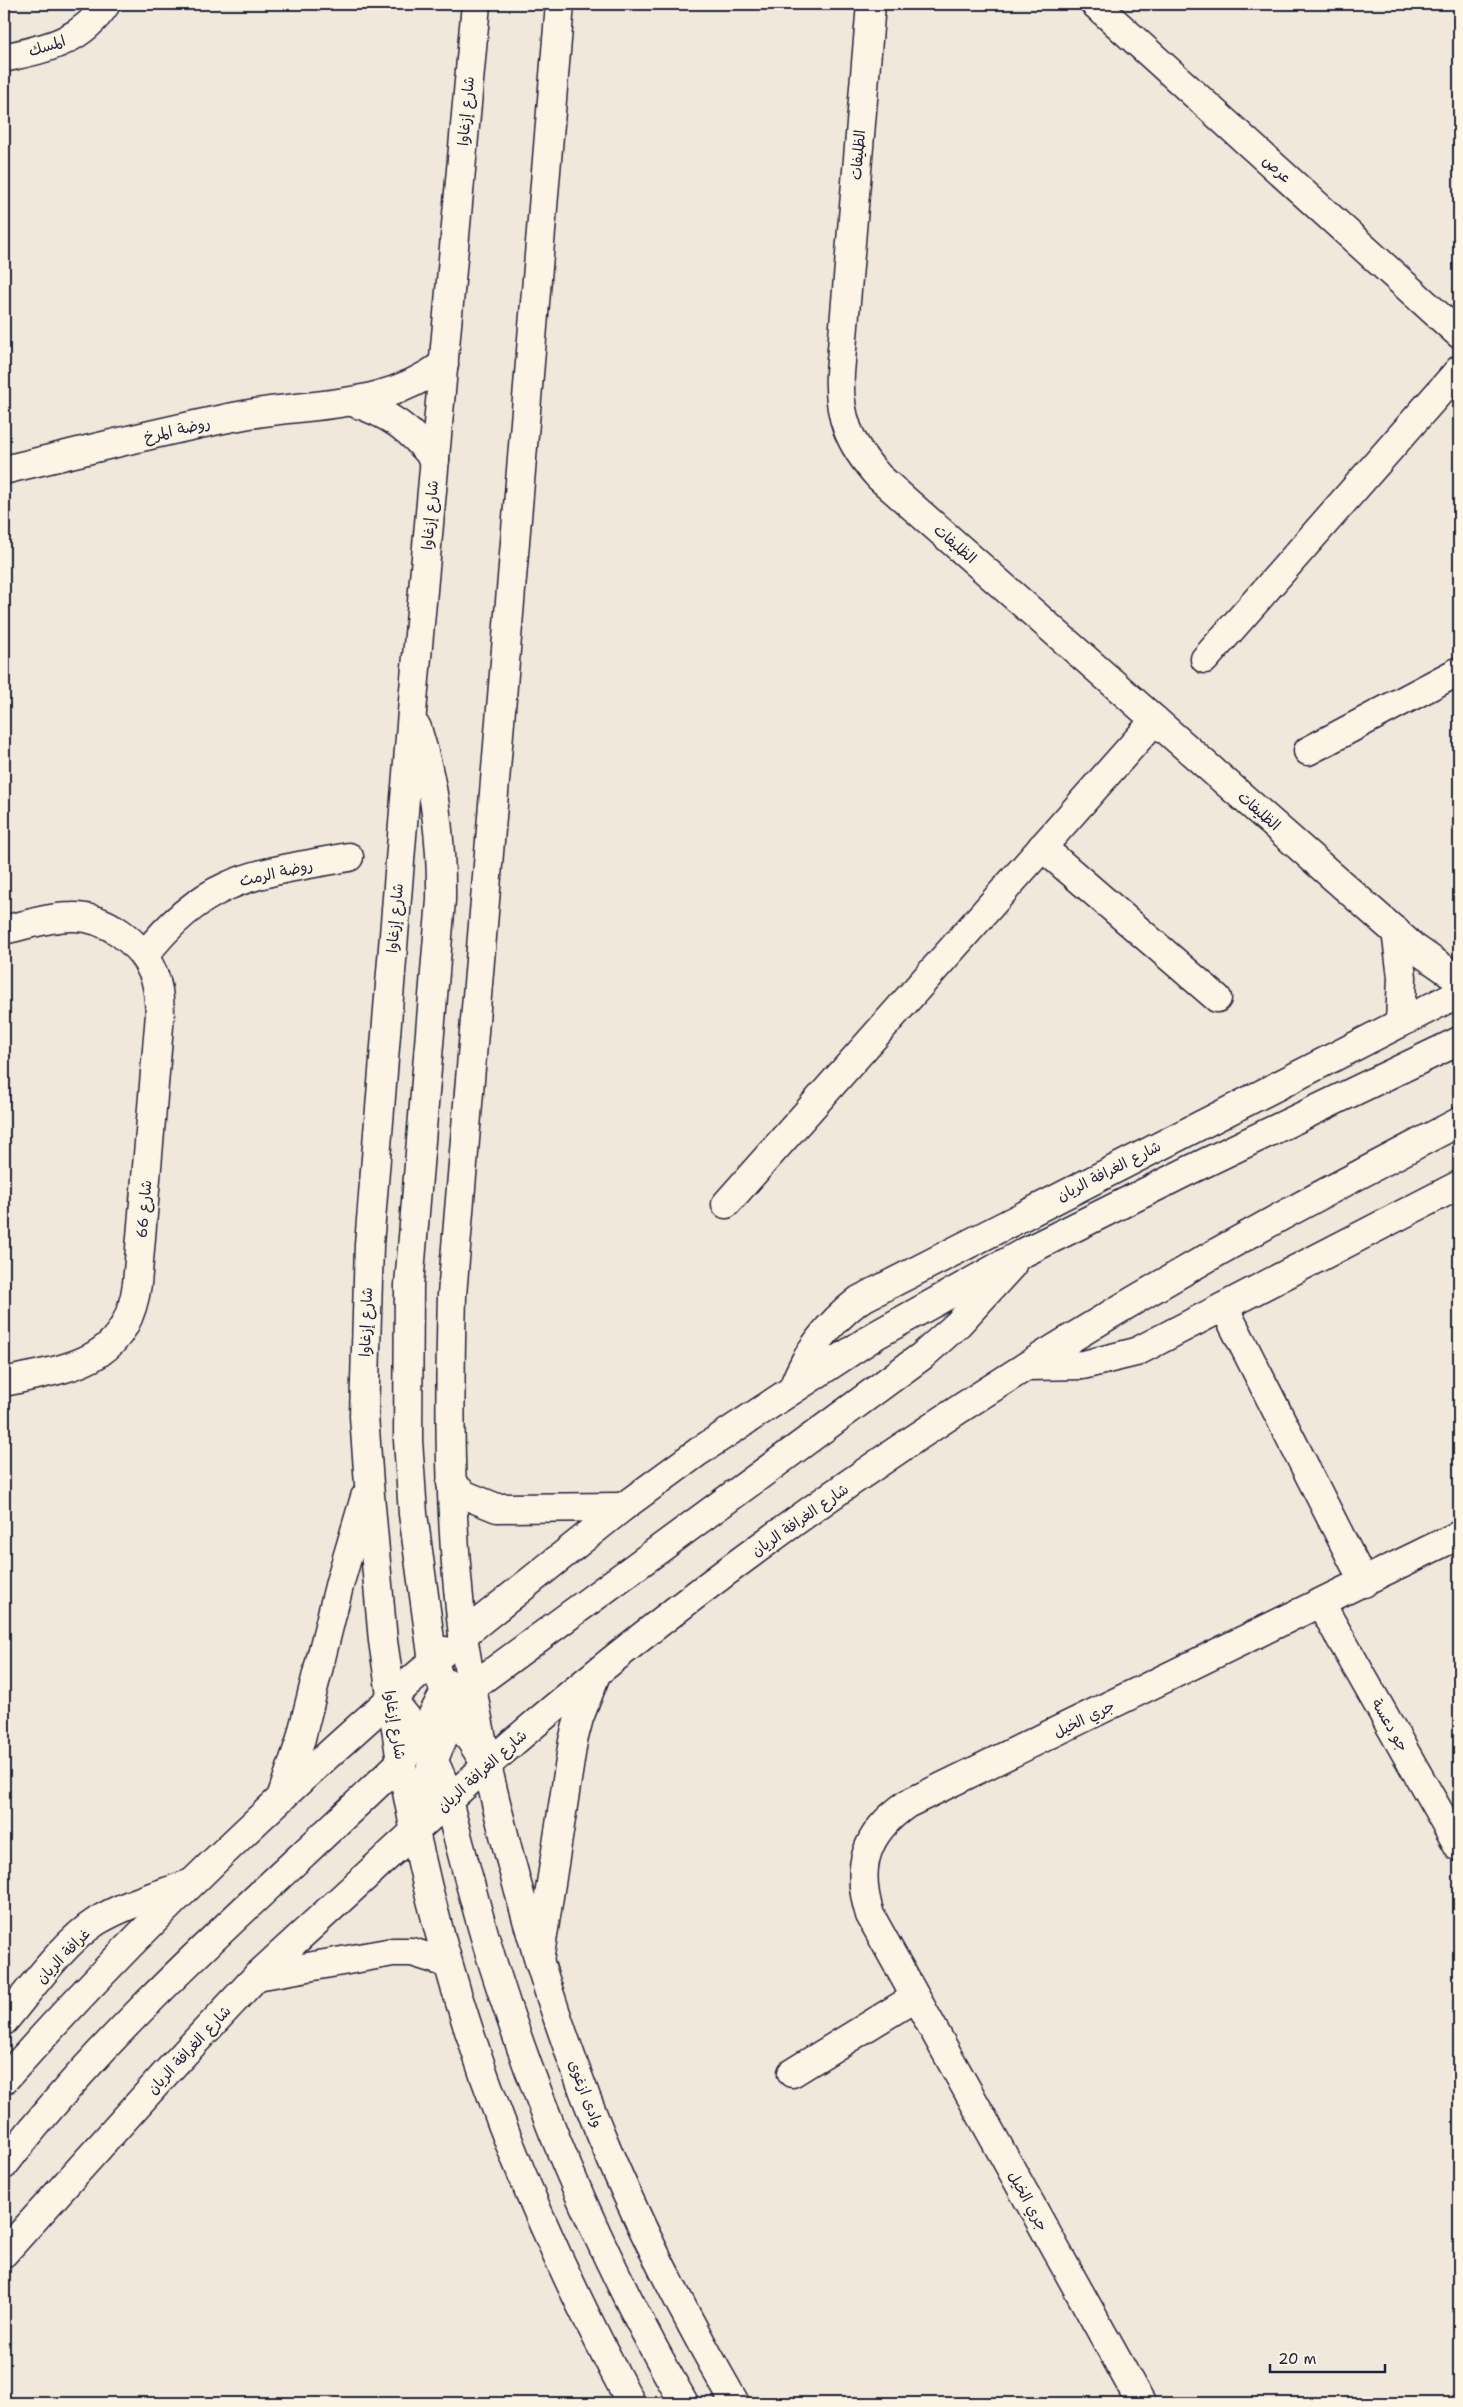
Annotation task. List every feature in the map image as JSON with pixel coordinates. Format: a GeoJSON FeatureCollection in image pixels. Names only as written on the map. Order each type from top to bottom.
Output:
{"type":"FeatureCollection","features":[{"type":"Feature","properties":{"kind":"main road","name":"المسك"},"geometry":{"type":"LineString","coordinates":[[4,58],[50,47],[68,40],[85,28],[106,4]]}},
{"type":"Feature","properties":{"kind":"main road","name":"شارع إزغاوا"},"geometry":{"type":"LineString","coordinates":[[415,1832],[401,1762],[383,1641],[369,1484],[364,1416],[369,1245],[412,712],[476,4]]}},
{"type":"Feature","properties":{"kind":"main road"},"geometry":{"type":"LineString","coordinates":[[487,1765],[463,1635],[452,1484],[450,1398],[453,1286],[560,4]]}},
{"type":"Feature","properties":{"kind":"main road","name":"الظليفات"},"geometry":{"type":"LineString","coordinates":[[871,4],[840,373],[839,396],[843,419],[851,441],[863,460],[879,477],[1396,931],[1432,962],[1459,979]]}},
{"type":"Feature","properties":{"kind":"main road","name":"عرص"},"geometry":{"type":"LineString","coordinates":[[1095,4],[1459,334]]}},
{"type":"Feature","properties":{"kind":"main road","name":"روضة المرخ"},"geometry":{"type":"LineString","coordinates":[[4,470],[244,415],[352,402],[392,393],[427,376],[444,364]]}},
{"type":"Feature","properties":{"kind":"main road"},"geometry":{"type":"LineString","coordinates":[[1205,660],[1459,370]]}},
{"type":"Feature","properties":{"kind":"main road","name":"روضة المرخ"},"geometry":{"type":"LineString","coordinates":[[352,402],[377,410],[399,423],[419,440],[435,460]]}},
{"type":"Feature","properties":{"kind":"main road"},"geometry":{"type":"LineString","coordinates":[[1308,751],[1459,671]]}},
{"type":"Feature","properties":{"kind":"main road"},"geometry":{"type":"LineString","coordinates":[[412,712],[433,786],[442,862],[409,1285],[407,1366],[413,1514],[432,1662],[449,1705],[487,1765]]}},
{"type":"Feature","properties":{"kind":"main road"},"geometry":{"type":"LineString","coordinates":[[726,1204],[1155,720]]}},
{"type":"Feature","properties":{"kind":"main road"},"geometry":{"type":"LineString","coordinates":[[1042,847],[1217,998]]}},
{"type":"Feature","properties":{"kind":"main road","name":"روضة الرمث"},"geometry":{"type":"LineString","coordinates":[[144,956],[164,931],[186,910],[212,892],[241,879],[349,857]]}},
{"type":"Feature","properties":{"kind":"main road"},"geometry":{"type":"LineString","coordinates":[[4,930],[54,918],[74,917],[94,920],[113,928],[144,956]]}},
{"type":"Feature","properties":{"kind":"main road"},"geometry":{"type":"LineString","coordinates":[[1396,931],[1402,977],[1400,1023]]}},
{"type":"Feature","properties":{"kind":"main road","name":"شارع 66"},"geometry":{"type":"LineString","coordinates":[[4,1382],[78,1365],[94,1357],[120,1333],[135,1302],[160,1014],[159,993],[154,973],[144,956]]}},
{"type":"Feature","properties":{"kind":"main road","name":"شارع الغرافة الريان"},"geometry":{"type":"LineString","coordinates":[[793,1388],[801,1367],[826,1330],[841,1314],[859,1300],[1459,993]]}},
{"type":"Feature","properties":{"kind":"main road"},"geometry":{"type":"LineString","coordinates":[[4,2080],[64,2012],[189,1884],[280,1798],[463,1635],[623,1507],[698,1452],[876,1334],[1023,1253],[1459,1041]]}},
{"type":"Feature","properties":{"kind":"main road","name":"شارع الغرافة الريان"},"geometry":{"type":"LineString","coordinates":[[4,2253],[166,2073],[257,1976],[487,1765],[597,1673],[713,1583],[797,1522],[911,1442],[1028,1366],[1292,1211],[1459,1122]]}},
{"type":"Feature","properties":{"kind":"main road"},"geometry":{"type":"LineString","coordinates":[[1028,1366],[1083,1365],[1110,1360],[1136,1352],[1459,1185]]}},
{"type":"Feature","properties":{"kind":"main road"},"geometry":{"type":"LineString","coordinates":[[449,1705],[922,1356],[958,1324],[1023,1253]]}},
{"type":"Feature","properties":{"kind":"main road"},"geometry":{"type":"LineString","coordinates":[[1224,1307],[1364,1583]]}},
{"type":"Feature","properties":{"kind":"main road"},"geometry":{"type":"LineString","coordinates":[[280,1798],[300,1742],[340,1582],[369,1484]]}},
{"type":"Feature","properties":{"kind":"main road"},"geometry":{"type":"LineString","coordinates":[[452,1484],[465,1495],[480,1503],[497,1508],[623,1507]]}},
{"type":"Feature","properties":{"kind":"main road","name":"جري الخيل"},"geometry":{"type":"LineString","coordinates":[[1142,2403],[914,1998],[870,1915],[864,1894],[862,1873],[867,1852],[876,1833],[890,1816],[907,1804],[1321,1604],[1459,1535]]}},
{"type":"Feature","properties":{"kind":"main road","name":"جو دعسة"},"geometry":{"type":"LineString","coordinates":[[1321,1604],[1459,1847]]}},
{"type":"Feature","properties":{"kind":"main road"},"geometry":{"type":"LineString","coordinates":[[463,1635],[453,1675],[449,1705],[427,1748],[423,1790],[415,1832],[447,1963],[498,2118],[533,2205],[565,2276],[631,2403]]}},
{"type":"Feature","properties":{"kind":"main road"},"geometry":{"type":"LineString","coordinates":[[539,1961],[573,1741],[587,1694],[597,1673]]}},
{"type":"Feature","properties":{"kind":"main road"},"geometry":{"type":"LineString","coordinates":[[391,1699],[408,1718],[427,1748],[448,1800],[492,1963],[547,2115],[615,2273],[684,2403]]}},
{"type":"Feature","properties":{"kind":"main road"},"geometry":{"type":"LineString","coordinates":[[4,2165],[138,2013],[202,1949],[401,1762],[427,1748]]}},
{"type":"Feature","properties":{"kind":"main road","name":"وادى ازغوى"},"geometry":{"type":"LineString","coordinates":[[487,1765],[500,1820],[539,1961],[579,2077],[612,2160],[691,2326],[735,2403]]}},
{"type":"Feature","properties":{"kind":"main road","name":"غرافة الريان"},"geometry":{"type":"LineString","coordinates":[[4,2021],[69,1945],[96,1922],[114,1912],[189,1884]]}},
{"type":"Feature","properties":{"kind":"main road"},"geometry":{"type":"LineString","coordinates":[[257,1976],[393,1952],[412,1952],[447,1963]]}},
{"type":"Feature","properties":{"kind":"main road"},"geometry":{"type":"LineString","coordinates":[[792,2073],[914,1998]]}}]}
